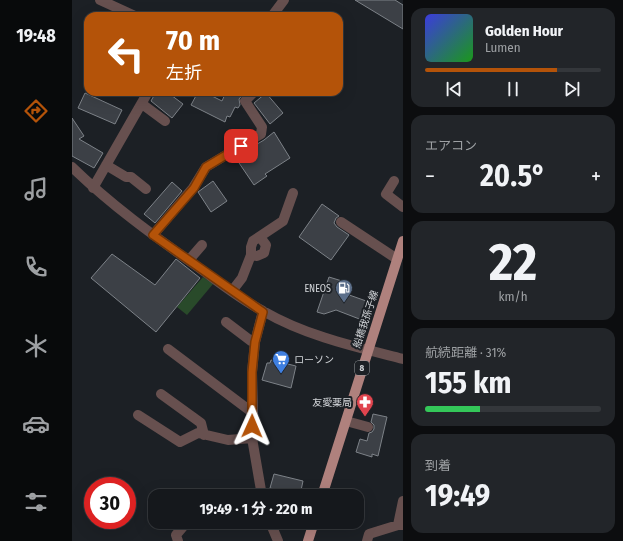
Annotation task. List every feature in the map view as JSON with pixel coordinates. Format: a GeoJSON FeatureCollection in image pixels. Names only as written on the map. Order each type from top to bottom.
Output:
{"type":"FeatureCollection","features":[{"type":"Feature","properties":{"kind":"main road","name":"船橋我孫子線"},"geometry":{"type":"LineString","coordinates":[[324,489],[403,241]]}},
{"type":"Feature","properties":{"kind":"main road"},"geometry":{"type":"LineString","coordinates":[[308,541],[312,529]]}},
{"type":"Feature","properties":{"kind":"street"},"geometry":{"type":"LineString","coordinates":[[100,0],[126,12]]}},
{"type":"Feature","properties":{"kind":"street"},"geometry":{"type":"LineString","coordinates":[[275,12],[284,0]]}},
{"type":"Feature","properties":{"kind":"street"},"geometry":{"type":"LineString","coordinates":[[93,188],[146,96]]}},
{"type":"Feature","properties":{"kind":"street"},"geometry":{"type":"LineString","coordinates":[[153,235],[194,188],[206,167],[261,134],[262,127],[245,101],[250,96]]}},
{"type":"Feature","properties":{"kind":"street"},"geometry":{"type":"LineString","coordinates":[[142,104],[165,121]]}},
{"type":"Feature","properties":{"kind":"street"},"geometry":{"type":"LineString","coordinates":[[106,165],[126,177],[131,177],[146,189]]}},
{"type":"Feature","properties":{"kind":"street"},"geometry":{"type":"LineString","coordinates":[[72,167],[93,188],[153,235],[263,312],[302,329],[368,350],[403,359]]}},
{"type":"Feature","properties":{"kind":"street"},"geometry":{"type":"LineString","coordinates":[[394,181],[386,194],[403,207]]}},
{"type":"Feature","properties":{"kind":"street"},"geometry":{"type":"LineString","coordinates":[[232,291],[242,278],[251,255],[253,241],[283,221],[293,193]]}},
{"type":"Feature","properties":{"kind":"street"},"geometry":{"type":"LineString","coordinates":[[341,222],[397,259]]}},
{"type":"Feature","properties":{"kind":"street"},"geometry":{"type":"LineString","coordinates":[[189,260],[202,245]]}},
{"type":"Feature","properties":{"kind":"street"},"geometry":{"type":"LineString","coordinates":[[261,489],[252,438],[252,372],[255,342],[263,312]]}},
{"type":"Feature","properties":{"kind":"street"},"geometry":{"type":"LineString","coordinates":[[226,322],[251,341],[255,342]]}},
{"type":"Feature","properties":{"kind":"street"},"geometry":{"type":"LineString","coordinates":[[168,350],[253,413]]}},
{"type":"Feature","properties":{"kind":"street"},"geometry":{"type":"LineString","coordinates":[[160,394],[201,423],[204,434]]}},
{"type":"Feature","properties":{"kind":"street"},"geometry":{"type":"LineString","coordinates":[[138,415],[180,442],[198,433],[228,440],[252,438]]}},
{"type":"Feature","properties":{"kind":"street"},"geometry":{"type":"LineString","coordinates":[[346,420],[368,427]]}},
{"type":"Feature","properties":{"kind":"street"},"geometry":{"type":"LineString","coordinates":[[367,541],[370,534],[400,525],[403,501]]}},
{"type":"Feature","properties":{"kind":"street"},"geometry":{"type":"LineString","coordinates":[[178,541],[176,535],[181,529]]}},
{"type":"Feature","properties":{"kind":"street"},"geometry":{"type":"LineString","coordinates":[[273,529],[278,541]]}},
{"type":"Feature","properties":{"kind":"green space"},"geometry":{"type":"Polygon","coordinates":[[[203,277],[213,284],[187,315],[177,307],[203,277]]]}},
{"type":"Feature","properties":{"kind":"building"},"geometry":{"type":"Polygon","coordinates":[[[355,0],[395,0],[403,5],[403,29],[355,0]]]}},
{"type":"Feature","properties":{"kind":"building"},"geometry":{"type":"Polygon","coordinates":[[[84,95],[92,96],[122,110],[115,124],[78,108],[84,95]]]}},
{"type":"Feature","properties":{"kind":"building"},"geometry":{"type":"Polygon","coordinates":[[[154,96],[172,96],[183,104],[172,118],[151,101],[154,96]]]}},
{"type":"Feature","properties":{"kind":"building"},"geometry":{"type":"Polygon","coordinates":[[[196,96],[212,96],[222,101],[224,96],[242,96],[239,99],[240,105],[238,108],[235,107],[230,117],[227,116],[225,122],[191,105],[196,96]]]}},
{"type":"Feature","properties":{"kind":"building"},"geometry":{"type":"Polygon","coordinates":[[[262,96],[269,96],[283,113],[270,124],[254,103],[262,96]]]}},
{"type":"Feature","properties":{"kind":"building"},"geometry":{"type":"Polygon","coordinates":[[[72,118],[84,136],[79,139],[103,153],[94,168],[72,156],[72,118]]]}},
{"type":"Feature","properties":{"kind":"building"},"geometry":{"type":"Polygon","coordinates":[[[274,132],[290,158],[265,174],[267,176],[254,185],[235,157],[264,140],[274,132]]]}},
{"type":"Feature","properties":{"kind":"building"},"geometry":{"type":"Polygon","coordinates":[[[213,181],[227,201],[211,212],[198,192],[213,181]]]}},
{"type":"Feature","properties":{"kind":"building"},"geometry":{"type":"Polygon","coordinates":[[[172,182],[182,191],[155,223],[144,214],[172,182]]]}},
{"type":"Feature","properties":{"kind":"building"},"geometry":{"type":"Polygon","coordinates":[[[322,204],[339,216],[336,218],[334,223],[337,227],[349,235],[331,260],[299,237],[322,204]]]}},
{"type":"Feature","properties":{"kind":"building"},"geometry":{"type":"Polygon","coordinates":[[[112,254],[155,285],[176,259],[200,278],[156,332],[91,278],[112,254]]]}},
{"type":"Feature","properties":{"kind":"building"},"geometry":{"type":"Polygon","coordinates":[[[329,277],[342,281],[338,291],[369,302],[362,320],[336,310],[324,314],[317,312],[329,277]]]}},
{"type":"Feature","properties":{"kind":"building"},"geometry":{"type":"Polygon","coordinates":[[[271,360],[296,366],[291,388],[262,380],[267,363],[270,363],[271,360]]]}},
{"type":"Feature","properties":{"kind":"building"},"geometry":{"type":"Polygon","coordinates":[[[373,414],[387,417],[378,456],[372,454],[372,457],[356,452],[360,439],[367,441],[369,433],[374,429],[374,425],[371,422],[373,414]]]}},
{"type":"Feature","properties":{"kind":"building"},"geometry":{"type":"Polygon","coordinates":[[[274,474],[303,481],[301,489],[270,488],[274,474]]]}},
{"type":"Feature","properties":{"kind":"place","name":"ENEOS"},"geometry":{"type":"Point","coordinates":[344,303]}},
{"type":"Feature","properties":{"kind":"place","name":"ローソン"},"geometry":{"type":"Point","coordinates":[281,374]}},
{"type":"Feature","properties":{"kind":"place","name":"友愛薬局"},"geometry":{"type":"Point","coordinates":[365,417]}},
{"type":"Feature","properties":{"kind":"route"},"geometry":{"type":"LineString","coordinates":[[241,146],[206,167],[194,188],[153,235],[263,312],[255,342],[252,372],[252,426]]}}]}
